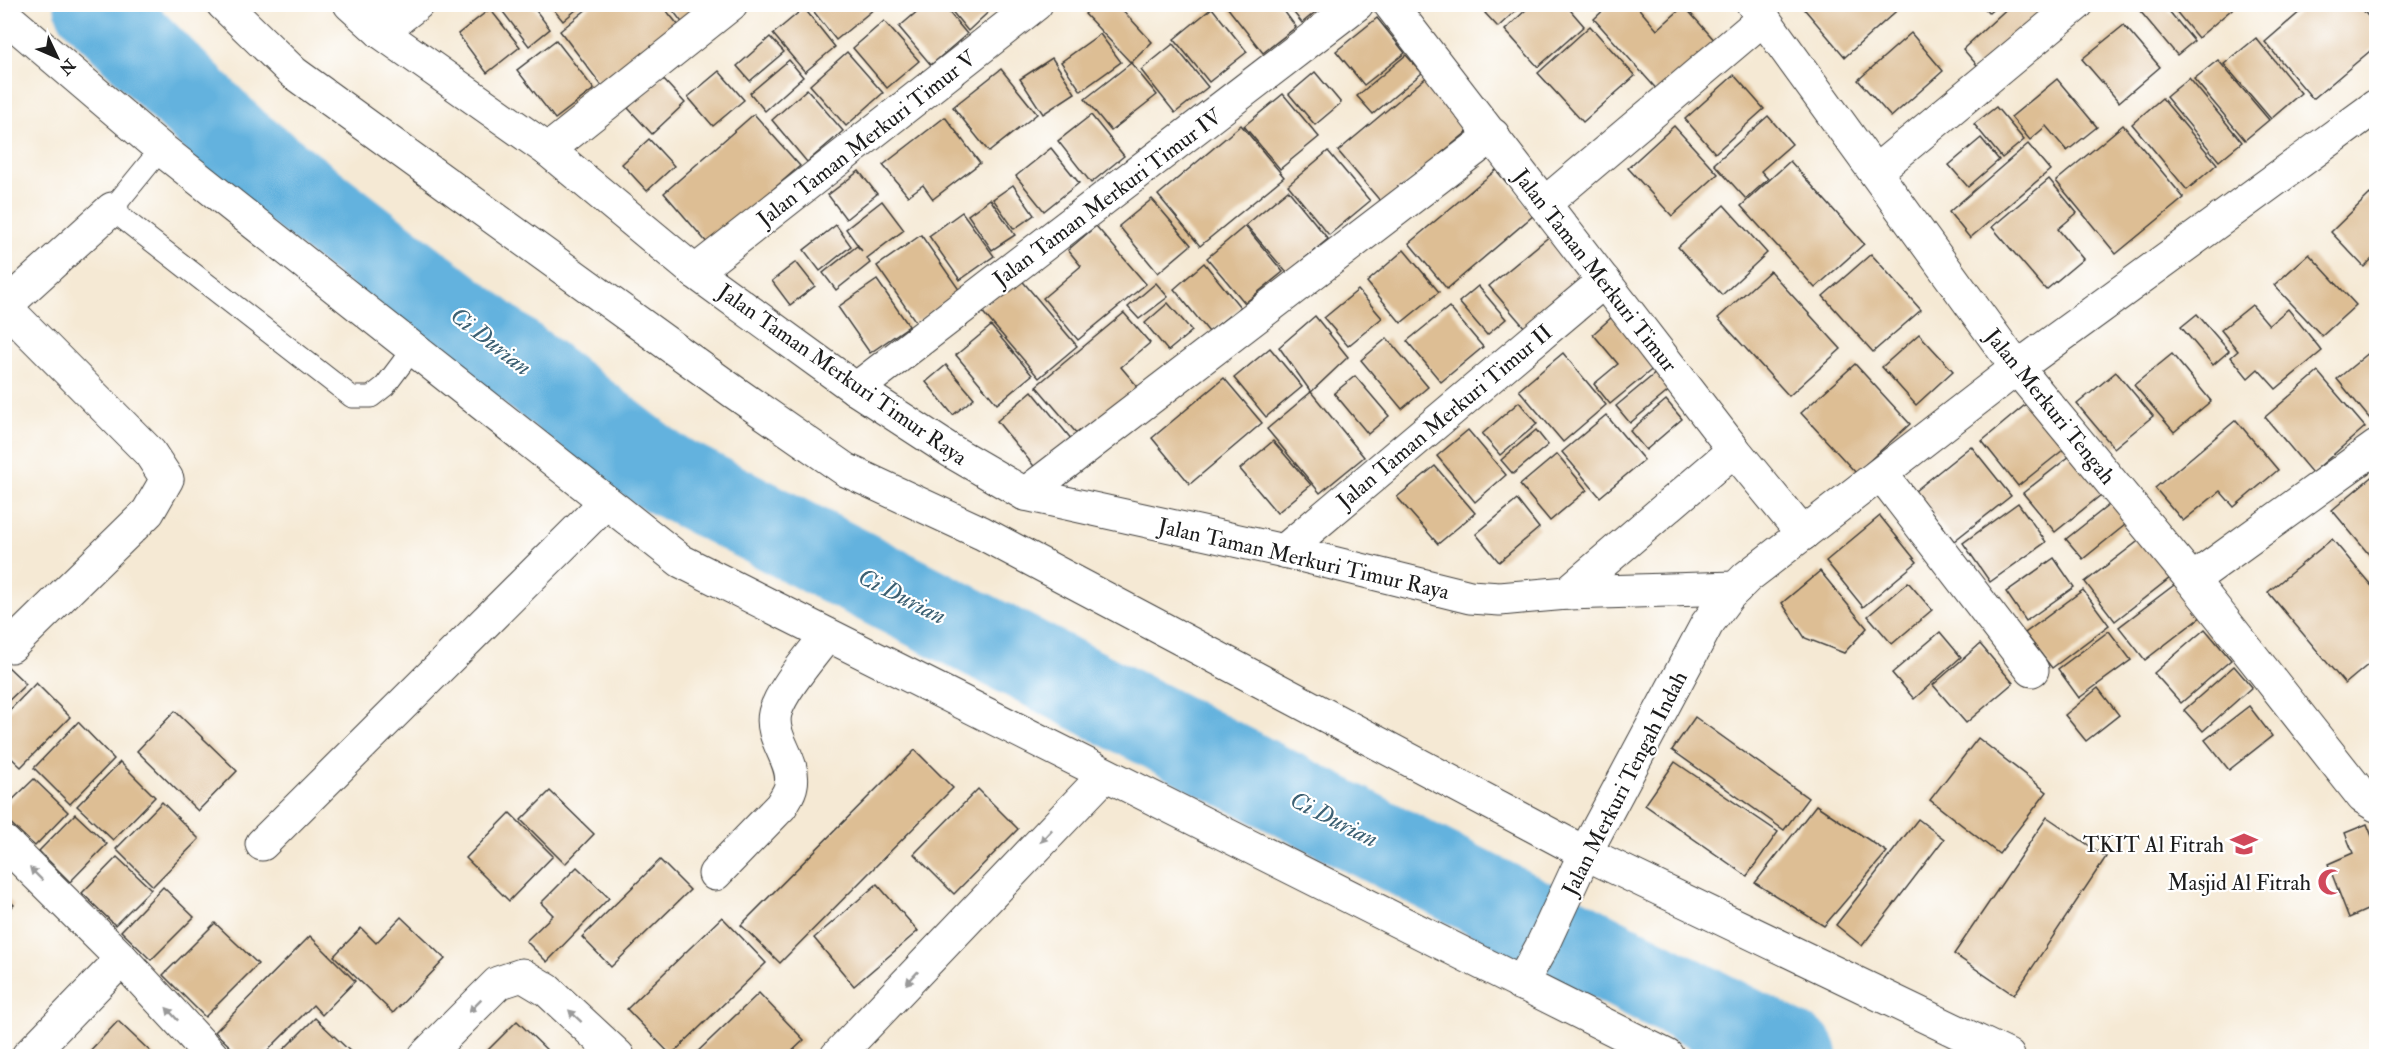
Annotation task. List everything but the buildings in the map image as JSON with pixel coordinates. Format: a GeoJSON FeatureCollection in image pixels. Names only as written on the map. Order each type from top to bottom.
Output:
{"type":"FeatureCollection","features":[{"type":"Feature","properties":{"kind":"street"},"geometry":{"type":"LineString","coordinates":[[223,4],[294,73],[705,371],[846,470],[982,532],[1581,861],[2008,1056]]}},
{"type":"Feature","properties":{"kind":"street","name":"Jalan Taman Merkuri Timur Raya"},"geometry":{"type":"LineString","coordinates":[[350,4],[381,33],[548,150],[695,272],[856,389],[951,451],[1025,494],[1284,551],[1470,597],[1500,599],[1567,593],[1736,588]]}},
{"type":"Feature","properties":{"kind":"street"},"geometry":{"type":"LineString","coordinates":[[381,33],[417,4]]}},
{"type":"Feature","properties":{"kind":"street"},"geometry":{"type":"LineString","coordinates":[[548,150],[732,4]]}},
{"type":"Feature","properties":{"kind":"street","name":"Jalan Taman Merkuri Timur V"},"geometry":{"type":"LineString","coordinates":[[695,272],[1036,4]]}},
{"type":"Feature","properties":{"kind":"street","name":"Jalan Taman Merkuri Timur IV"},"geometry":{"type":"LineString","coordinates":[[856,389],[1357,4]]}},
{"type":"Feature","properties":{"kind":"street","name":"Jalan Taman Merkuri Timur"},"geometry":{"type":"LineString","coordinates":[[1390,4],[1734,450],[1803,534]]}},
{"type":"Feature","properties":{"kind":"street"},"geometry":{"type":"LineString","coordinates":[[1875,172],[2077,4]]}},
{"type":"Feature","properties":{"kind":"street"},"geometry":{"type":"LineString","coordinates":[[1544,204],[1759,11]]}},
{"type":"Feature","properties":{"kind":"street","name":"Jalan Merkuri Tengah"},"geometry":{"type":"LineString","coordinates":[[1759,11],[2017,368],[2370,801]]}},
{"type":"Feature","properties":{"kind":"street"},"geometry":{"type":"LineString","coordinates":[[4,15],[161,149],[681,561],[1667,1056]]}},
{"type":"Feature","properties":{"kind":"street","name":"Jalan Merkuri Tengah Indah"},"geometry":{"type":"LineString","coordinates":[[1521,984],[1541,948],[1581,861],[1707,624],[1728,596],[1803,534],[2017,368],[2376,106]]}},
{"type":"Feature","properties":{"kind":"street"},"geometry":{"type":"LineString","coordinates":[[1025,494],[1492,135]]}},
{"type":"Feature","properties":{"kind":"street"},"geometry":{"type":"LineString","coordinates":[[11,646],[148,512],[167,479],[150,453],[5,307],[112,209]]}},
{"type":"Feature","properties":{"kind":"street","name":"Jalan Taman Merkuri Timur II"},"geometry":{"type":"LineString","coordinates":[[1284,551],[1604,282]]}},
{"type":"Feature","properties":{"kind":"street"},"geometry":{"type":"LineString","coordinates":[[2192,580],[2376,447]]}},
{"type":"Feature","properties":{"kind":"street"},"geometry":{"type":"LineString","coordinates":[[1567,593],[1734,450]]}},
{"type":"Feature","properties":{"kind":"street"},"geometry":{"type":"LineString","coordinates":[[1882,474],[2032,670]]}},
{"type":"Feature","properties":{"kind":"street"},"geometry":{"type":"LineString","coordinates":[[262,844],[605,503]]}},
{"type":"Feature","properties":{"kind":"street"},"geometry":{"type":"LineString","coordinates":[[715,874],[781,806],[788,793],[792,784],[788,762],[774,722],[775,712],[789,687],[827,635]]}},
{"type":"Feature","properties":{"kind":"street"},"geometry":{"type":"LineString","coordinates":[[837,1056],[1105,775]]}},
{"type":"Feature","properties":{"kind":"street"},"geometry":{"type":"LineString","coordinates":[[4,842],[122,959],[212,1056]]}},
{"type":"Feature","properties":{"kind":"street"},"geometry":{"type":"LineString","coordinates":[[28,1056],[122,959]]}},
{"type":"Feature","properties":{"kind":"street"},"geometry":{"type":"LineString","coordinates":[[425,1056],[498,983],[522,975],[547,990],[618,1056]]}},
{"type":"Feature","properties":{"kind":"lane"},"geometry":{"type":"LineString","coordinates":[[161,149],[112,209],[352,397],[371,397],[385,386],[412,350]]}},
{"type":"Feature","properties":{"kind":"waterway","name":"Ci Durian"},"geometry":{"type":"LineString","coordinates":[[96,4],[238,145],[658,470],[1796,1056]]}},
{"type":"Feature","properties":{"kind":"place","name":"TKIT Al Fitrah"},"geometry":{"type":"Point","coordinates":[2244,844]}},
{"type":"Feature","properties":{"kind":"place","name":"Masjid Al Fitrah"},"geometry":{"type":"Point","coordinates":[2331,882]}}]}
